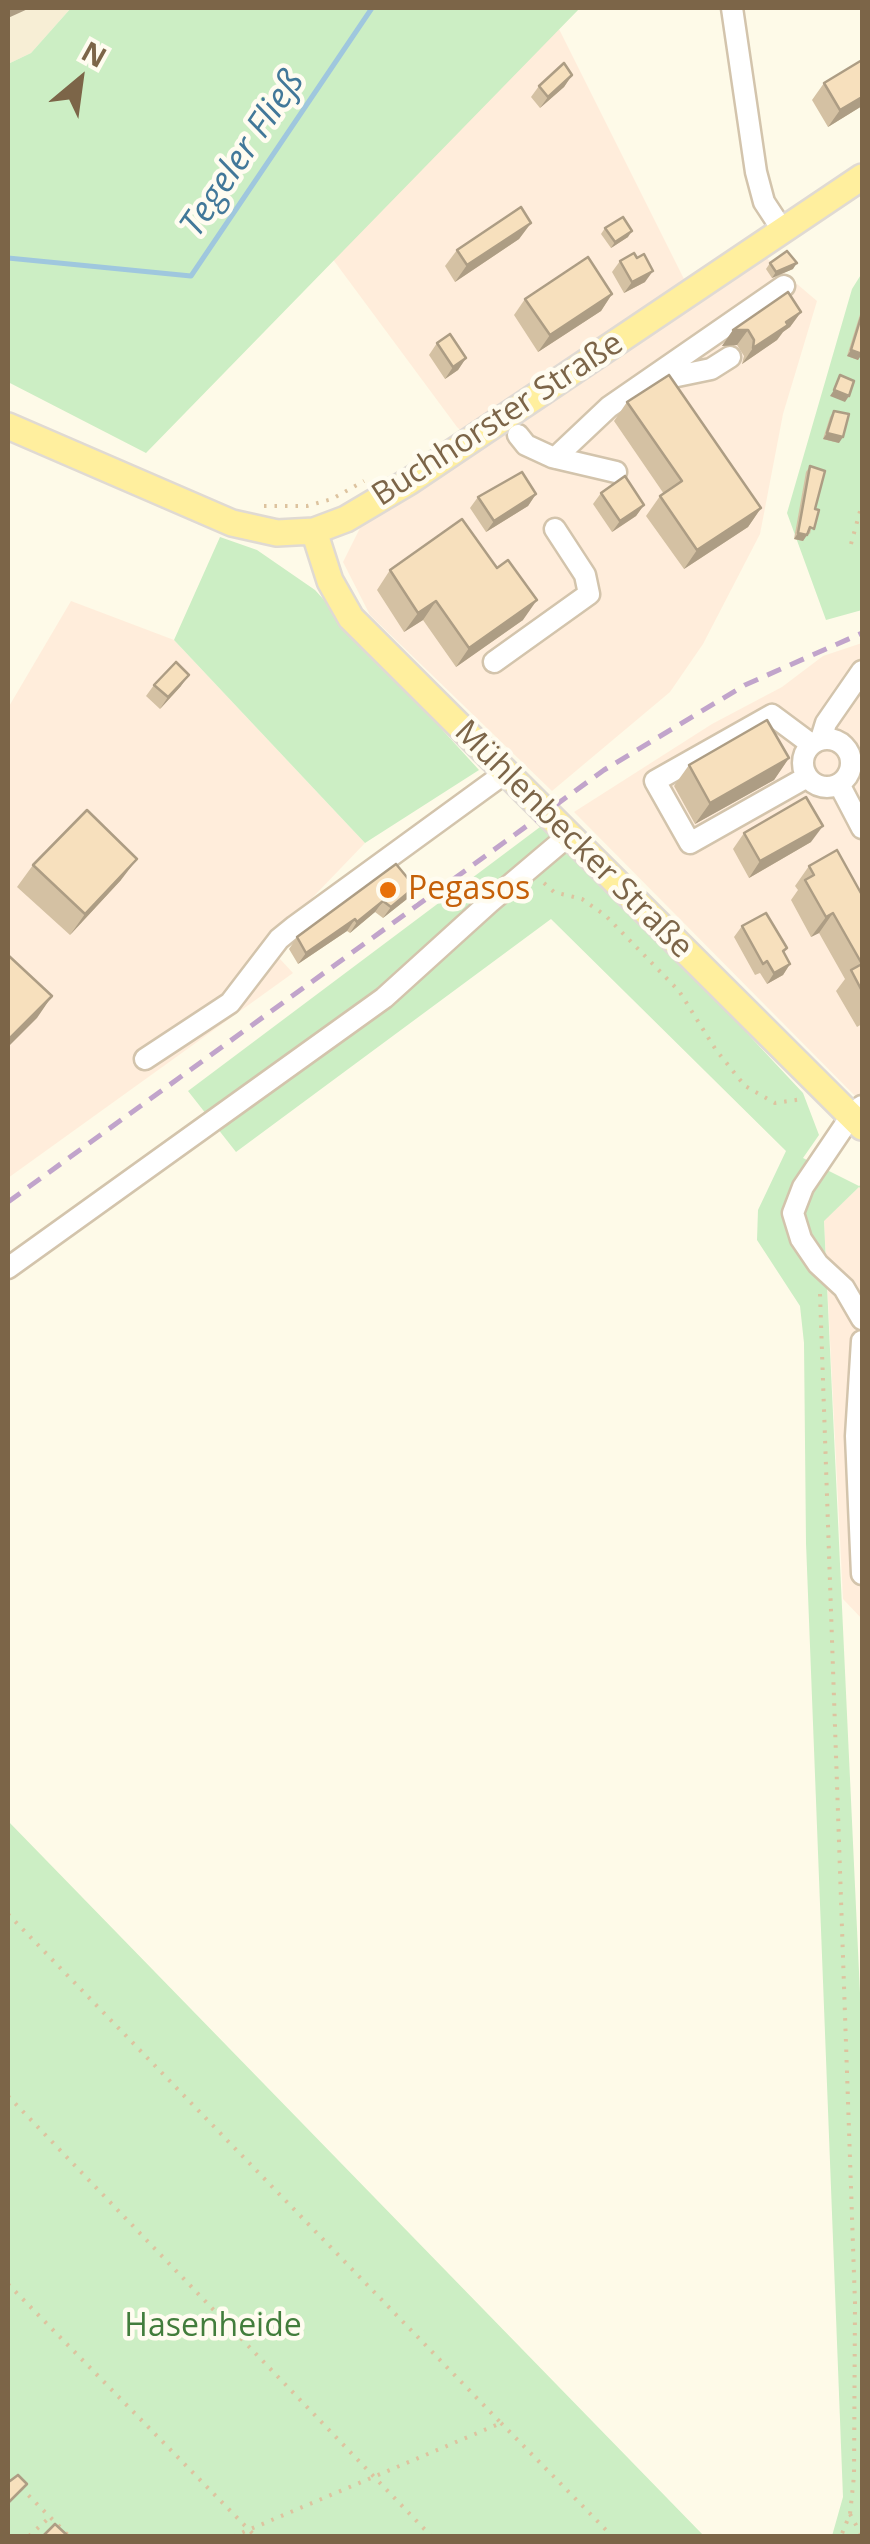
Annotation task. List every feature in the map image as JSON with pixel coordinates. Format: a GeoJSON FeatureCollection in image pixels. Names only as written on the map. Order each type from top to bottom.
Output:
{"type":"FeatureCollection","features":[{"type":"Feature","properties":{"kind":"main road","name":"Buchhorster Straße"},"geometry":{"type":"LineString","coordinates":[[8,426],[244,527],[277,533],[314,531],[346,518],[410,481],[862,177]]}},
{"type":"Feature","properties":{"kind":"main road","name":"Mühlenbecker Straße"},"geometry":{"type":"LineString","coordinates":[[314,531],[330,581],[350,618],[826,1090],[859,1116]]}},
{"type":"Feature","properties":{"kind":"street"},"geometry":{"type":"LineString","coordinates":[[732,8],[756,172],[764,202],[783,230]]}},
{"type":"Feature","properties":{"kind":"street"},"geometry":{"type":"LineString","coordinates":[[555,458],[610,407],[784,286]]}},
{"type":"Feature","properties":{"kind":"street"},"geometry":{"type":"LineString","coordinates":[[642,384],[711,369],[730,357]]}},
{"type":"Feature","properties":{"kind":"street"},"geometry":{"type":"LineString","coordinates":[[518,435],[526,445],[555,458],[616,472]]}},
{"type":"Feature","properties":{"kind":"street"},"geometry":{"type":"LineString","coordinates":[[494,662],[589,594],[584,575],[555,529]]}},
{"type":"Feature","properties":{"kind":"street"},"geometry":{"type":"LineString","coordinates":[[807,777],[690,843],[655,780],[772,714],[816,742],[833,739],[843,744],[852,766],[839,784],[827,787],[807,777],[804,754],[816,742],[862,670]]}},
{"type":"Feature","properties":{"kind":"street"},"geometry":{"type":"LineString","coordinates":[[145,1059],[230,1003],[279,939],[505,772]]}},
{"type":"Feature","properties":{"kind":"street"},"geometry":{"type":"LineString","coordinates":[[839,784],[862,828]]}},
{"type":"Feature","properties":{"kind":"street"},"geometry":{"type":"LineString","coordinates":[[8,1268],[384,998],[568,836]]}},
{"type":"Feature","properties":{"kind":"street"},"geometry":{"type":"LineString","coordinates":[[859,1116],[802,1186],[792,1213],[800,1239],[818,1264],[844,1288],[862,1319]]}},
{"type":"Feature","properties":{"kind":"street"},"geometry":{"type":"LineString","coordinates":[[862,1341],[856,1436],[862,1574]]}},
{"type":"Feature","properties":{"kind":"path"},"geometry":{"type":"LineString","coordinates":[[252,504],[275,508],[307,506],[332,499],[366,480]]}},
{"type":"Feature","properties":{"kind":"path"},"geometry":{"type":"LineString","coordinates":[[862,504],[851,544],[862,539]]}},
{"type":"Feature","properties":{"kind":"path"},"geometry":{"type":"LineString","coordinates":[[530,870],[554,892],[582,899],[606,916],[679,991],[716,1050],[746,1086],[775,1103],[794,1102],[826,1090]]}},
{"type":"Feature","properties":{"kind":"path"},"geometry":{"type":"LineString","coordinates":[[818,1264],[832,1557],[855,2303],[854,2476],[850,2514],[841,2536]]}},
{"type":"Feature","properties":{"kind":"path"},"geometry":{"type":"LineString","coordinates":[[8,1914],[612,2536]]}},
{"type":"Feature","properties":{"kind":"path"},"geometry":{"type":"LineString","coordinates":[[8,2096],[431,2536]]}},
{"type":"Feature","properties":{"kind":"path"},"geometry":{"type":"LineString","coordinates":[[8,2284],[254,2536]]}},
{"type":"Feature","properties":{"kind":"path"},"geometry":{"type":"LineString","coordinates":[[234,2536],[502,2422]]}},
{"type":"Feature","properties":{"kind":"path"},"geometry":{"type":"LineString","coordinates":[[18,2485],[68,2536]]}},
{"type":"Feature","properties":{"kind":"path"},"geometry":{"type":"LineString","coordinates":[[850,2514],[862,2536]]}},
{"type":"Feature","properties":{"kind":"path"},"geometry":{"type":"LineString","coordinates":[[29,2536],[50,2518]]}},
{"type":"Feature","properties":{"kind":"shaded area"},"geometry":{"type":"Polygon","coordinates":[[[8,8],[71,8],[31,53],[8,64],[8,8]]]}},
{"type":"Feature","properties":{"kind":"shaded area"},"geometry":{"type":"Polygon","coordinates":[[[559,29],[694,299],[763,255],[817,301],[783,414],[760,534],[703,644],[670,692],[552,791],[370,615],[343,562],[360,528],[476,444],[457,427],[309,227],[559,29]]]}},
{"type":"Feature","properties":{"kind":"shaded area"},"geometry":{"type":"Polygon","coordinates":[[[71,601],[174,640],[365,843],[267,945],[293,973],[8,1178],[8,708],[71,601]]]}},
{"type":"Feature","properties":{"kind":"shaded area"},"geometry":{"type":"Polygon","coordinates":[[[862,643],[862,1103],[574,812],[712,724],[782,687],[823,656],[862,643]]]}},
{"type":"Feature","properties":{"kind":"shaded area"},"geometry":{"type":"Polygon","coordinates":[[[859,1187],[862,1619],[843,1599],[824,1220],[859,1187]]]}},
{"type":"Feature","properties":{"kind":"green space"},"geometry":{"type":"Polygon","coordinates":[[[71,8],[580,8],[146,453],[8,382],[8,64],[31,53],[71,8]]]}},
{"type":"Feature","properties":{"kind":"green space"},"geometry":{"type":"Polygon","coordinates":[[[862,273],[862,610],[826,620],[787,513],[852,289],[862,273]]]}},
{"type":"Feature","properties":{"kind":"green space"},"geometry":{"type":"Polygon","coordinates":[[[220,537],[257,550],[315,590],[479,770],[365,843],[174,640],[220,537]]]}},
{"type":"Feature","properties":{"kind":"green space"},"geometry":{"type":"Polygon","coordinates":[[[540,827],[672,953],[803,1093],[819,1135],[803,1158],[859,1186],[862,1184],[862,1190],[859,1187],[824,1221],[862,2036],[862,2536],[832,2536],[843,2497],[806,1543],[804,1343],[800,1306],[757,1240],[758,1210],[786,1151],[551,919],[236,1152],[188,1091],[540,827]]]}},
{"type":"Feature","properties":{"kind":"green space","name":"Hasenheide"},"geometry":{"type":"Polygon","coordinates":[[[8,1821],[704,2536],[8,2536],[8,1821]]]}},
{"type":"Feature","properties":{"kind":"building"},"geometry":{"type":"Polygon","coordinates":[[[862,60],[862,97],[840,110],[824,83],[862,60]]]}},
{"type":"Feature","properties":{"kind":"building"},"geometry":{"type":"Polygon","coordinates":[[[564,63],[572,75],[548,97],[539,86],[564,63]]]}},
{"type":"Feature","properties":{"kind":"building"},"geometry":{"type":"Polygon","coordinates":[[[521,207],[531,223],[467,265],[457,250],[521,207]]]}},
{"type":"Feature","properties":{"kind":"building"},"geometry":{"type":"Polygon","coordinates":[[[623,217],[632,231],[615,242],[605,228],[623,217]]]}},
{"type":"Feature","properties":{"kind":"building"},"geometry":{"type":"Polygon","coordinates":[[[787,251],[797,263],[776,272],[770,263],[787,251]]]}},
{"type":"Feature","properties":{"kind":"building"},"geometry":{"type":"Polygon","coordinates":[[[634,253],[637,258],[644,254],[653,271],[632,282],[620,261],[634,253]]]}},
{"type":"Feature","properties":{"kind":"building"},"geometry":{"type":"Polygon","coordinates":[[[588,257],[612,294],[550,335],[525,299],[588,257]]]}},
{"type":"Feature","properties":{"kind":"building"},"geometry":{"type":"Polygon","coordinates":[[[788,292],[801,312],[786,322],[788,325],[753,348],[754,340],[748,330],[733,330],[788,292]]]}},
{"type":"Feature","properties":{"kind":"building"},"geometry":{"type":"Polygon","coordinates":[[[862,314],[862,354],[851,350],[862,314]]]}},
{"type":"Feature","properties":{"kind":"building"},"geometry":{"type":"Polygon","coordinates":[[[450,334],[466,358],[453,367],[437,343],[450,334]]]}},
{"type":"Feature","properties":{"kind":"building"},"geometry":{"type":"Polygon","coordinates":[[[669,375],[761,508],[697,550],[660,496],[682,481],[627,402],[669,375]]]}},
{"type":"Feature","properties":{"kind":"building"},"geometry":{"type":"Polygon","coordinates":[[[840,375],[854,381],[849,396],[834,390],[840,375]]]}},
{"type":"Feature","properties":{"kind":"building"},"geometry":{"type":"Polygon","coordinates":[[[834,411],[849,414],[843,437],[827,433],[834,411]]]}},
{"type":"Feature","properties":{"kind":"building"},"geometry":{"type":"Polygon","coordinates":[[[810,466],[825,471],[814,529],[810,527],[807,535],[798,533],[810,466]]]}},
{"type":"Feature","properties":{"kind":"building"},"geometry":{"type":"Polygon","coordinates":[[[522,472],[536,494],[494,521],[478,497],[522,472]]]}},
{"type":"Feature","properties":{"kind":"building"},"geometry":{"type":"Polygon","coordinates":[[[625,476],[644,505],[620,521],[601,493],[625,476]]]}},
{"type":"Feature","properties":{"kind":"building"},"geometry":{"type":"Polygon","coordinates":[[[462,519],[497,568],[508,560],[537,600],[469,648],[436,601],[418,613],[390,570],[462,519]]]}},
{"type":"Feature","properties":{"kind":"building"},"geometry":{"type":"Polygon","coordinates":[[[176,662],[189,675],[168,697],[154,685],[176,662]]]}},
{"type":"Feature","properties":{"kind":"building"},"geometry":{"type":"Polygon","coordinates":[[[767,720],[789,758],[710,803],[689,765],[767,720]]]}},
{"type":"Feature","properties":{"kind":"building"},"geometry":{"type":"Polygon","coordinates":[[[806,797],[823,826],[760,861],[744,833],[806,797]]]}},
{"type":"Feature","properties":{"kind":"building"},"geometry":{"type":"Polygon","coordinates":[[[87,810],[137,859],[85,914],[33,865],[87,810]]]}},
{"type":"Feature","properties":{"kind":"building"},"geometry":{"type":"Polygon","coordinates":[[[837,850],[862,895],[862,964],[833,913],[826,917],[805,880],[814,875],[809,866],[837,850]]]}},
{"type":"Feature","properties":{"kind":"building"},"geometry":{"type":"Polygon","coordinates":[[[396,864],[415,887],[391,907],[383,901],[306,953],[297,937],[396,864]]]}},
{"type":"Feature","properties":{"kind":"building"},"geometry":{"type":"Polygon","coordinates":[[[766,913],[787,948],[783,951],[790,964],[774,973],[767,961],[763,964],[742,926],[766,913]]]}},
{"type":"Feature","properties":{"kind":"building"},"geometry":{"type":"Polygon","coordinates":[[[8,958],[52,996],[8,1040],[8,958]]]}},
{"type":"Feature","properties":{"kind":"building"},"geometry":{"type":"Polygon","coordinates":[[[862,964],[862,991],[851,970],[862,964]]]}},
{"type":"Feature","properties":{"kind":"building"},"geometry":{"type":"Polygon","coordinates":[[[18,2475],[27,2484],[8,2503],[8,2479],[18,2475]]]}},
{"type":"Feature","properties":{"kind":"building"},"geometry":{"type":"Polygon","coordinates":[[[55,2524],[68,2536],[43,2536],[55,2524]]]}},
{"type":"Feature","properties":{"kind":"waterway","name":"Tegeler Fließ"},"geometry":{"type":"LineString","coordinates":[[8,258],[191,276],[372,8]]}},
{"type":"Feature","properties":{"kind":"railway"},"geometry":{"type":"LineString","coordinates":[[8,1202],[604,770],[745,685],[862,633]]}},
{"type":"Feature","properties":{"kind":"place","name":"Pegasos"},"geometry":{"type":"Point","coordinates":[388,890]}}]}
